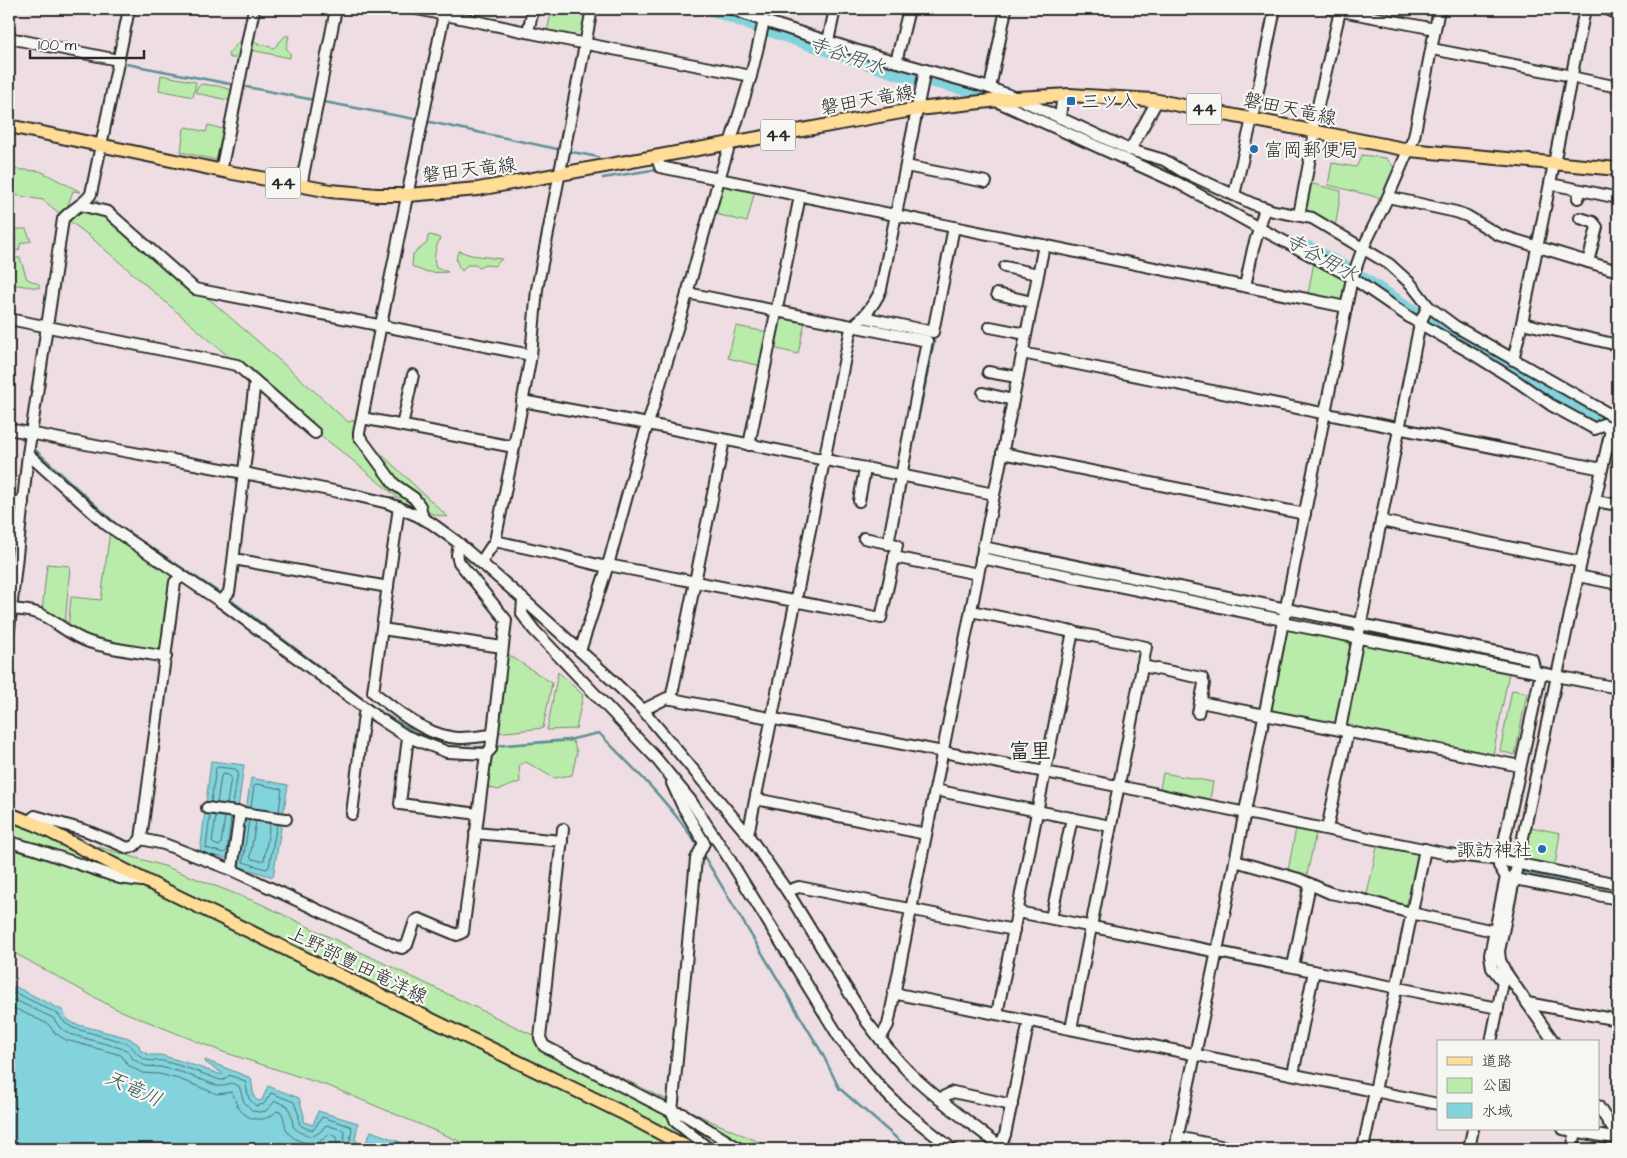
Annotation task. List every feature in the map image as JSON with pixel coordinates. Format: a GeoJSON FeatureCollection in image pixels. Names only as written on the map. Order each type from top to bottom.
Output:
{"type":"FeatureCollection","features":[{"type":"Feature","properties":{"kind":"main road","name":"磐田天竜線"},"geometry":{"type":"LineString","coordinates":[[9,126],[301,186],[330,191],[408,195],[478,189],[918,109],[1017,98],[1069,95],[1157,100],[1409,150],[1618,169]]}},
{"type":"Feature","properties":{"kind":"main road","name":"上野部豊田竜洋線"},"geometry":{"type":"LineString","coordinates":[[9,814],[612,1108],[690,1149]]}},
{"type":"Feature","properties":{"kind":"street"},"geometry":{"type":"LineString","coordinates":[[9,629],[28,454],[63,219],[69,211],[86,201],[91,194],[129,9]]}},
{"type":"Feature","properties":{"kind":"street"},"geometry":{"type":"LineString","coordinates":[[221,171],[254,9]]}},
{"type":"Feature","properties":{"kind":"street"},"geometry":{"type":"LineString","coordinates":[[301,186],[336,9]]}},
{"type":"Feature","properties":{"kind":"street"},"geometry":{"type":"LineString","coordinates":[[417,9],[444,11],[528,32],[751,76]]}},
{"type":"Feature","properties":{"kind":"street"},"geometry":{"type":"LineString","coordinates":[[528,32],[533,9]]}},
{"type":"Feature","properties":{"kind":"street"},"geometry":{"type":"LineString","coordinates":[[481,562],[495,541],[514,447],[530,355],[538,289],[592,9]]}},
{"type":"Feature","properties":{"kind":"street"},"geometry":{"type":"LineString","coordinates":[[732,9],[828,42],[990,88],[1017,98],[1130,150],[1164,160],[1182,171],[1265,208],[1312,218],[1389,264],[1406,278],[1423,316],[1551,406],[1594,429],[1604,424],[1611,430]]}},
{"type":"Feature","properties":{"kind":"street"},"geometry":{"type":"LineString","coordinates":[[828,42],[835,9]]}},
{"type":"Feature","properties":{"kind":"street"},"geometry":{"type":"LineString","coordinates":[[896,62],[909,9]]}},
{"type":"Feature","properties":{"kind":"street"},"geometry":{"type":"LineString","coordinates":[[990,88],[1006,9]]}},
{"type":"Feature","properties":{"kind":"street"},"geometry":{"type":"LineString","coordinates":[[1234,195],[1275,9]]}},
{"type":"Feature","properties":{"kind":"street"},"geometry":{"type":"LineString","coordinates":[[1175,1149],[1217,951],[1352,278],[1363,248],[1414,137],[1439,9]]}},
{"type":"Feature","properties":{"kind":"street"},"geometry":{"type":"LineString","coordinates":[[1513,360],[1585,9]]}},
{"type":"Feature","properties":{"kind":"street"},"geometry":{"type":"LineString","coordinates":[[1606,9],[1618,14]]}},
{"type":"Feature","properties":{"kind":"street"},"geometry":{"type":"LineString","coordinates":[[1299,215],[1335,10],[1435,30]]}},
{"type":"Feature","properties":{"kind":"street"},"geometry":{"type":"LineString","coordinates":[[423,519],[420,506],[414,498],[394,484],[359,436],[444,11]]}},
{"type":"Feature","properties":{"kind":"street"},"geometry":{"type":"LineString","coordinates":[[580,651],[608,565],[719,179],[751,76],[764,21]]}},
{"type":"Feature","properties":{"kind":"street"},"geometry":{"type":"LineString","coordinates":[[9,38],[118,60]]}},
{"type":"Feature","properties":{"kind":"street"},"geometry":{"type":"LineString","coordinates":[[1432,48],[1618,87]]}},
{"type":"Feature","properties":{"kind":"street"},"geometry":{"type":"LineString","coordinates":[[748,835],[850,332],[877,299],[881,290],[918,109],[924,70]]}},
{"type":"Feature","properties":{"kind":"street"},"geometry":{"type":"LineString","coordinates":[[1060,118],[1062,101],[1069,95]]}},
{"type":"Feature","properties":{"kind":"street"},"geometry":{"type":"LineString","coordinates":[[1130,150],[1157,100]]}},
{"type":"Feature","properties":{"kind":"street"},"geometry":{"type":"LineString","coordinates":[[996,101],[1178,183],[1348,275],[1412,319],[1423,316],[1455,326],[1616,418],[1611,430],[1602,469],[1558,676],[1513,873],[1499,951],[1504,977],[1491,1040]]}},
{"type":"Feature","properties":{"kind":"street"},"geometry":{"type":"LineString","coordinates":[[657,157],[660,167],[1346,307]]}},
{"type":"Feature","properties":{"kind":"street"},"geometry":{"type":"LineString","coordinates":[[906,166],[986,182]]}},
{"type":"Feature","properties":{"kind":"street"},"geometry":{"type":"LineString","coordinates":[[1550,184],[1580,194],[1618,198]]}},
{"type":"Feature","properties":{"kind":"street"},"geometry":{"type":"LineString","coordinates":[[749,445],[800,196]]}},
{"type":"Feature","properties":{"kind":"street"},"geometry":{"type":"LineString","coordinates":[[1388,197],[1456,212],[1500,235],[1618,271]]}},
{"type":"Feature","properties":{"kind":"street"},"geometry":{"type":"LineString","coordinates":[[80,205],[108,212],[195,288],[530,355]]}},
{"type":"Feature","properties":{"kind":"street"},"geometry":{"type":"LineString","coordinates":[[1246,286],[1253,249],[1265,208]]}},
{"type":"Feature","properties":{"kind":"street"},"geometry":{"type":"LineString","coordinates":[[1580,218],[1593,222],[1597,227],[1588,262]]}},
{"type":"Feature","properties":{"kind":"street"},"geometry":{"type":"LineString","coordinates":[[862,317],[933,332],[954,227]]}},
{"type":"Feature","properties":{"kind":"street"},"geometry":{"type":"LineString","coordinates":[[880,1039],[888,1025],[1044,245]]}},
{"type":"Feature","properties":{"kind":"street"},"geometry":{"type":"LineString","coordinates":[[1005,267],[1038,274]]}},
{"type":"Feature","properties":{"kind":"street"},"geometry":{"type":"LineString","coordinates":[[687,293],[928,341],[888,544]]}},
{"type":"Feature","properties":{"kind":"street"},"geometry":{"type":"LineString","coordinates":[[997,294],[1032,302]]}},
{"type":"Feature","properties":{"kind":"street"},"geometry":{"type":"LineString","coordinates":[[1327,829],[1359,631],[1423,316]]}},
{"type":"Feature","properties":{"kind":"street"},"geometry":{"type":"LineString","coordinates":[[9,319],[237,365],[315,433]]}},
{"type":"Feature","properties":{"kind":"street"},"geometry":{"type":"LineString","coordinates":[[1522,323],[1618,345]]}},
{"type":"Feature","properties":{"kind":"street"},"geometry":{"type":"LineString","coordinates":[[990,327],[1026,334]]}},
{"type":"Feature","properties":{"kind":"street"},"geometry":{"type":"LineString","coordinates":[[1022,353],[1602,469]]}},
{"type":"Feature","properties":{"kind":"street"},"geometry":{"type":"LineString","coordinates":[[988,372],[1017,378]]}},
{"type":"Feature","properties":{"kind":"street"},"geometry":{"type":"LineString","coordinates":[[402,426],[413,375]]}},
{"type":"Feature","properties":{"kind":"street"},"geometry":{"type":"LineString","coordinates":[[221,602],[229,592],[255,381]]}},
{"type":"Feature","properties":{"kind":"street"},"geometry":{"type":"LineString","coordinates":[[982,393],[1013,400]]}},
{"type":"Feature","properties":{"kind":"street"},"geometry":{"type":"LineString","coordinates":[[522,401],[648,424],[994,494]]}},
{"type":"Feature","properties":{"kind":"street"},"geometry":{"type":"LineString","coordinates":[[362,418],[514,447]]}},
{"type":"Feature","properties":{"kind":"street"},"geometry":{"type":"LineString","coordinates":[[9,429],[357,496],[399,507],[423,519],[481,562],[643,710],[748,835],[787,891],[867,1022],[880,1039],[911,1074],[939,1099],[1002,1147],[1029,1021]]}},
{"type":"Feature","properties":{"kind":"street"},"geometry":{"type":"LineString","coordinates":[[671,699],[724,440]]}},
{"type":"Feature","properties":{"kind":"street"},"geometry":{"type":"LineString","coordinates":[[1002,453],[1305,514]]}},
{"type":"Feature","properties":{"kind":"street"},"geometry":{"type":"LineString","coordinates":[[28,454],[107,525],[221,602],[366,710],[408,737],[447,752],[486,754]]}},
{"type":"Feature","properties":{"kind":"street"},"geometry":{"type":"LineString","coordinates":[[860,501],[865,469]]}},
{"type":"Feature","properties":{"kind":"street"},"geometry":{"type":"LineString","coordinates":[[9,500],[23,503]]}},
{"type":"Feature","properties":{"kind":"street"},"geometry":{"type":"LineString","coordinates":[[1595,500],[1618,505]]}},
{"type":"Feature","properties":{"kind":"street"},"geometry":{"type":"LineString","coordinates":[[399,507],[373,692],[403,716],[436,733],[451,738],[492,735]]}},
{"type":"Feature","properties":{"kind":"street"},"geometry":{"type":"LineString","coordinates":[[1381,520],[1581,562]]}},
{"type":"Feature","properties":{"kind":"street"},"geometry":{"type":"LineString","coordinates":[[495,541],[602,566],[608,565],[881,618],[896,545],[864,538]]}},
{"type":"Feature","properties":{"kind":"street"},"geometry":{"type":"LineString","coordinates":[[141,839],[164,844],[232,870],[395,946],[402,948],[407,945],[415,921],[419,919],[457,936],[463,932],[486,754],[491,749],[506,620],[459,562],[457,554],[459,544]]}},
{"type":"Feature","properties":{"kind":"street"},"geometry":{"type":"LineString","coordinates":[[983,547],[1284,617]]}},
{"type":"Feature","properties":{"kind":"street"},"geometry":{"type":"LineString","coordinates":[[894,557],[978,574]]}},
{"type":"Feature","properties":{"kind":"street"},"geometry":{"type":"LineString","coordinates":[[981,558],[1359,631],[1532,660],[1538,673],[1502,861],[1499,866],[1513,873],[1618,899]]}},
{"type":"Feature","properties":{"kind":"street"},"geometry":{"type":"LineString","coordinates":[[234,559],[388,587]]}},
{"type":"Feature","properties":{"kind":"street"},"geometry":{"type":"LineString","coordinates":[[28,822],[35,816],[87,831],[128,848],[134,846],[141,839],[175,582],[182,576]]}},
{"type":"Feature","properties":{"kind":"street"},"geometry":{"type":"LineString","coordinates":[[1578,576],[1618,584]]}},
{"type":"Feature","properties":{"kind":"street"},"geometry":{"type":"LineString","coordinates":[[523,599],[522,614],[534,630],[655,757],[691,801],[728,856],[842,1040],[882,1090],[952,1149]]}},
{"type":"Feature","properties":{"kind":"street"},"geometry":{"type":"LineString","coordinates":[[11,609],[42,615],[88,642],[166,657]]}},
{"type":"Feature","properties":{"kind":"street"},"geometry":{"type":"LineString","coordinates":[[971,611],[1146,647],[1071,1029]]}},
{"type":"Feature","properties":{"kind":"street"},"geometry":{"type":"LineString","coordinates":[[382,629],[502,647]]}},
{"type":"Feature","properties":{"kind":"street"},"geometry":{"type":"LineString","coordinates":[[997,1014],[1073,631]]}},
{"type":"Feature","properties":{"kind":"street"},"geometry":{"type":"LineString","coordinates":[[1142,666],[1202,678],[1204,684],[1198,713]]}},
{"type":"Feature","properties":{"kind":"street"},"geometry":{"type":"LineString","coordinates":[[1538,673],[1618,688]]}},
{"type":"Feature","properties":{"kind":"street"},"geometry":{"type":"LineString","coordinates":[[643,710],[668,698],[1153,793],[1448,854],[1502,861],[1513,873],[1618,884]]}},
{"type":"Feature","properties":{"kind":"street"},"geometry":{"type":"LineString","coordinates":[[1200,702],[1520,766]]}},
{"type":"Feature","properties":{"kind":"street"},"geometry":{"type":"LineString","coordinates":[[352,814],[366,710]]}},
{"type":"Feature","properties":{"kind":"street"},"geometry":{"type":"LineString","coordinates":[[408,737],[400,804],[478,814]]}},
{"type":"Feature","properties":{"kind":"street"},"geometry":{"type":"LineString","coordinates":[[670,774],[672,784],[682,806],[704,843],[696,859],[672,1112],[676,1122],[709,1149]]}},
{"type":"Feature","properties":{"kind":"street"},"geometry":{"type":"LineString","coordinates":[[935,790],[1110,826]]}},
{"type":"Feature","properties":{"kind":"street"},"geometry":{"type":"LineString","coordinates":[[756,799],[926,834]]}},
{"type":"Feature","properties":{"kind":"street"},"geometry":{"type":"LineString","coordinates":[[207,808],[286,819]]}},
{"type":"Feature","properties":{"kind":"street"},"geometry":{"type":"LineString","coordinates":[[232,870],[240,812]]}},
{"type":"Feature","properties":{"kind":"street"},"geometry":{"type":"LineString","coordinates":[[1051,918],[1072,818]]}},
{"type":"Feature","properties":{"kind":"street"},"geometry":{"type":"LineString","coordinates":[[563,829],[540,1038],[544,1046],[672,1112],[684,1114],[740,1149]]}},
{"type":"Feature","properties":{"kind":"street"},"geometry":{"type":"LineString","coordinates":[[475,832],[562,841]]}},
{"type":"Feature","properties":{"kind":"street"},"geometry":{"type":"LineString","coordinates":[[9,842],[120,878],[148,882]]}},
{"type":"Feature","properties":{"kind":"street"},"geometry":{"type":"LineString","coordinates":[[1363,1149],[1424,849]]}},
{"type":"Feature","properties":{"kind":"street"},"geometry":{"type":"LineString","coordinates":[[1235,860],[1299,880],[1330,893],[1494,931]]}},
{"type":"Feature","properties":{"kind":"street"},"geometry":{"type":"LineString","coordinates":[[1513,873],[1494,931],[1490,955],[1492,968],[1504,977],[1527,1003],[1553,1040]]}},
{"type":"Feature","properties":{"kind":"street"},"geometry":{"type":"LineString","coordinates":[[1293,966],[1310,884]]}},
{"type":"Feature","properties":{"kind":"street"},"geometry":{"type":"LineString","coordinates":[[787,891],[799,887],[1014,930]]}},
{"type":"Feature","properties":{"kind":"street"},"geometry":{"type":"LineString","coordinates":[[1018,912],[1091,925],[1498,1008]]}},
{"type":"Feature","properties":{"kind":"street"},"geometry":{"type":"LineString","coordinates":[[1293,1074],[1314,971]]}},
{"type":"Feature","properties":{"kind":"street"},"geometry":{"type":"LineString","coordinates":[[893,993],[1437,1104]]}},
{"type":"Feature","properties":{"kind":"street"},"geometry":{"type":"LineString","coordinates":[[1527,1003],[1618,1020]]}},
{"type":"Feature","properties":{"kind":"street"},"geometry":{"type":"LineString","coordinates":[[939,1099],[953,1092],[1012,1105]]}},
{"type":"Feature","properties":{"kind":"street"},"geometry":{"type":"LineString","coordinates":[[1600,1110],[1615,1138]]}},
{"type":"Feature","properties":{"kind":"street"},"geometry":{"type":"LineString","coordinates":[[1469,1149],[1473,1130]]}},
{"type":"Feature","properties":{"kind":"street"},"geometry":{"type":"LineString","coordinates":[[1567,1130],[1615,1138]]}},
{"type":"Feature","properties":{"kind":"street"},"geometry":{"type":"LineString","coordinates":[[1572,1149],[1576,1132]]}},
{"type":"Feature","properties":{"kind":"street"},"geometry":{"type":"LineString","coordinates":[[1177,1137],[1236,1149]]}},
{"type":"Feature","properties":{"kind":"green space"},"geometry":{"type":"Polygon","coordinates":[[[552,9],[591,14],[585,44],[546,36],[552,9]]]}},
{"type":"Feature","properties":{"kind":"green space"},"geometry":{"type":"Polygon","coordinates":[[[285,36],[289,36],[286,48],[290,53],[290,58],[246,49],[238,58],[230,58],[228,54],[240,41],[245,40],[274,48],[285,36]]]}},
{"type":"Feature","properties":{"kind":"green space"},"geometry":{"type":"Polygon","coordinates":[[[161,75],[196,82],[193,97],[159,90],[161,75]]]}},
{"type":"Feature","properties":{"kind":"green space"},"geometry":{"type":"Polygon","coordinates":[[[201,84],[235,91],[232,101],[196,93],[196,89],[201,84]]]}},
{"type":"Feature","properties":{"kind":"green space"},"geometry":{"type":"Polygon","coordinates":[[[208,125],[226,130],[221,161],[181,152],[184,129],[186,127],[206,132],[208,125]]]}},
{"type":"Feature","properties":{"kind":"green space"},"geometry":{"type":"Polygon","coordinates":[[[1362,155],[1386,158],[1397,171],[1385,199],[1328,185],[1332,163],[1356,167],[1362,155]]]}},
{"type":"Feature","properties":{"kind":"green space"},"geometry":{"type":"Polygon","coordinates":[[[9,169],[40,171],[81,192],[73,191],[64,217],[43,200],[9,194],[9,169]]]}},
{"type":"Feature","properties":{"kind":"green space"},"geometry":{"type":"Polygon","coordinates":[[[721,182],[755,190],[747,222],[712,213],[721,182]]]}},
{"type":"Feature","properties":{"kind":"green space"},"geometry":{"type":"Polygon","coordinates":[[[1309,183],[1341,191],[1335,228],[1302,211],[1309,183]]]}},
{"type":"Feature","properties":{"kind":"green space"},"geometry":{"type":"Polygon","coordinates":[[[96,200],[348,422],[362,418],[359,433],[448,517],[406,505],[311,428],[87,234],[68,220],[96,200]]]}},
{"type":"Feature","properties":{"kind":"green space"},"geometry":{"type":"Polygon","coordinates":[[[17,229],[26,229],[31,241],[21,243],[19,250],[14,252],[17,229]]]}},
{"type":"Feature","properties":{"kind":"green space"},"geometry":{"type":"Polygon","coordinates":[[[428,236],[440,238],[434,257],[436,268],[448,272],[424,271],[412,266],[413,254],[427,243],[428,236]]]}},
{"type":"Feature","properties":{"kind":"green space"},"geometry":{"type":"Polygon","coordinates":[[[459,251],[471,255],[502,259],[494,266],[485,265],[479,268],[476,265],[467,265],[462,271],[457,261],[459,251]]]}},
{"type":"Feature","properties":{"kind":"green space"},"geometry":{"type":"Polygon","coordinates":[[[13,258],[20,258],[27,279],[39,284],[39,288],[10,284],[13,258]]]}},
{"type":"Feature","properties":{"kind":"green space"},"geometry":{"type":"Polygon","coordinates":[[[1314,262],[1347,280],[1343,306],[1307,299],[1314,262]]]}},
{"type":"Feature","properties":{"kind":"green space"},"geometry":{"type":"Polygon","coordinates":[[[777,311],[806,317],[798,354],[769,347],[765,367],[728,358],[736,326],[772,333],[777,311]]]}},
{"type":"Feature","properties":{"kind":"green space"},"geometry":{"type":"Polygon","coordinates":[[[110,531],[170,571],[172,576],[163,653],[89,639],[68,628],[71,597],[101,600],[110,531]]]}},
{"type":"Feature","properties":{"kind":"green space"},"geometry":{"type":"Polygon","coordinates":[[[47,564],[70,566],[65,625],[42,611],[47,564]]]}},
{"type":"Feature","properties":{"kind":"green space"},"geometry":{"type":"Polygon","coordinates":[[[1282,623],[1510,667],[1492,760],[1264,714],[1282,623]]]}},
{"type":"Feature","properties":{"kind":"green space"},"geometry":{"type":"Polygon","coordinates":[[[506,653],[552,683],[543,728],[497,733],[506,653]]]}},
{"type":"Feature","properties":{"kind":"green space"},"geometry":{"type":"Polygon","coordinates":[[[558,672],[583,695],[576,729],[547,730],[558,672]]]}},
{"type":"Feature","properties":{"kind":"green space"},"geometry":{"type":"Polygon","coordinates":[[[1512,690],[1527,693],[1515,755],[1500,751],[1512,690]]]}},
{"type":"Feature","properties":{"kind":"green space"},"geometry":{"type":"Polygon","coordinates":[[[573,741],[577,752],[572,775],[554,778],[526,762],[519,765],[520,782],[498,790],[488,787],[490,765],[498,746],[573,741]]]}},
{"type":"Feature","properties":{"kind":"green space"},"geometry":{"type":"Polygon","coordinates":[[[1163,773],[1213,782],[1209,805],[1159,794],[1163,773]]]}},
{"type":"Feature","properties":{"kind":"green space"},"geometry":{"type":"Polygon","coordinates":[[[9,821],[164,866],[259,903],[713,1122],[775,1149],[478,1149],[331,1087],[223,1052],[114,1008],[9,950],[9,821]]]}},
{"type":"Feature","properties":{"kind":"green space"},"geometry":{"type":"Polygon","coordinates":[[[1297,823],[1317,828],[1306,879],[1288,871],[1297,823]]]}},
{"type":"Feature","properties":{"kind":"green space"},"geometry":{"type":"Polygon","coordinates":[[[1526,826],[1560,833],[1554,872],[1518,865],[1526,826]]]}},
{"type":"Feature","properties":{"kind":"green space"},"geometry":{"type":"Polygon","coordinates":[[[1377,847],[1424,854],[1412,907],[1367,894],[1377,847]]]}},
{"type":"Feature","properties":{"kind":"water"},"geometry":{"type":"Polygon","coordinates":[[[211,761],[244,765],[231,859],[200,853],[211,761]]]}},
{"type":"Feature","properties":{"kind":"water"},"geometry":{"type":"Polygon","coordinates":[[[251,778],[288,785],[273,877],[237,866],[251,778]]]}},
{"type":"Feature","properties":{"kind":"water","name":"天竜川"},"geometry":{"type":"Polygon","coordinates":[[[16,987],[62,1010],[68,1020],[75,1024],[129,1038],[139,1045],[140,1050],[149,1055],[161,1055],[222,1075],[222,1073],[206,1063],[205,1060],[251,1078],[254,1097],[258,1101],[262,1100],[268,1086],[299,1098],[304,1122],[313,1125],[318,1111],[358,1123],[355,1140],[364,1147],[371,1131],[419,1149],[9,1149],[9,989],[16,987]]]}},
{"type":"Feature","properties":{"kind":"waterway","name":"寺谷用水"},"geometry":{"type":"LineString","coordinates":[[712,9],[898,73],[985,93]]}},
{"type":"Feature","properties":{"kind":"waterway"},"geometry":{"type":"LineString","coordinates":[[121,63],[236,85]]}},
{"type":"Feature","properties":{"kind":"waterway"},"geometry":{"type":"LineString","coordinates":[[241,86],[314,100]]}},
{"type":"Feature","properties":{"kind":"waterway"},"geometry":{"type":"LineString","coordinates":[[319,101],[420,120]]}},
{"type":"Feature","properties":{"kind":"waterway"},"geometry":{"type":"LineString","coordinates":[[425,121],[562,150]]}},
{"type":"Feature","properties":{"kind":"waterway"},"geometry":{"type":"LineString","coordinates":[[567,151],[598,157]]}},
{"type":"Feature","properties":{"kind":"waterway"},"geometry":{"type":"LineString","coordinates":[[603,178],[652,170],[660,172]]}},
{"type":"Feature","properties":{"kind":"waterway","name":"寺谷用水"},"geometry":{"type":"LineString","coordinates":[[1308,248],[1347,269],[1417,314],[1618,429]]}},
{"type":"Feature","properties":{"kind":"waterway"},"geometry":{"type":"LineString","coordinates":[[692,289],[721,295]]}},
{"type":"Feature","properties":{"kind":"waterway"},"geometry":{"type":"LineString","coordinates":[[790,309],[839,318]]}},
{"type":"Feature","properties":{"kind":"waterway"},"geometry":{"type":"LineString","coordinates":[[866,324],[888,327]]}},
{"type":"Feature","properties":{"kind":"waterway"},"geometry":{"type":"LineString","coordinates":[[907,473],[935,337],[932,335]]}},
{"type":"Feature","properties":{"kind":"waterway"},"geometry":{"type":"LineString","coordinates":[[17,434],[26,442]]}},
{"type":"Feature","properties":{"kind":"waterway"},"geometry":{"type":"LineString","coordinates":[[32,447],[117,525],[223,595]]}},
{"type":"Feature","properties":{"kind":"waterway"},"geometry":{"type":"LineString","coordinates":[[907,478],[906,482],[985,497],[989,502]]}},
{"type":"Feature","properties":{"kind":"waterway"},"geometry":{"type":"LineString","coordinates":[[1015,560],[1282,613]]}},
{"type":"Feature","properties":{"kind":"waterway"},"geometry":{"type":"LineString","coordinates":[[228,598],[373,707],[422,737]]}},
{"type":"Feature","properties":{"kind":"waterway"},"geometry":{"type":"LineString","coordinates":[[1287,614],[1358,629]]}},
{"type":"Feature","properties":{"kind":"waterway"},"geometry":{"type":"LineString","coordinates":[[1363,631],[1529,664]]}},
{"type":"Feature","properties":{"kind":"waterway"},"geometry":{"type":"LineString","coordinates":[[1537,666],[1553,669],[1552,672]]}},
{"type":"Feature","properties":{"kind":"waterway"},"geometry":{"type":"LineString","coordinates":[[1513,860],[1551,677]]}},
{"type":"Feature","properties":{"kind":"waterway"},"geometry":{"type":"LineString","coordinates":[[493,746],[568,740],[599,733],[665,802],[699,848]]}},
{"type":"Feature","properties":{"kind":"waterway"},"geometry":{"type":"LineString","coordinates":[[444,746],[473,748],[488,746]]}},
{"type":"Feature","properties":{"kind":"waterway"},"geometry":{"type":"LineString","coordinates":[[702,853],[822,1053],[839,1088],[909,1149]]}},
{"type":"Feature","properties":{"kind":"waterway"},"geometry":{"type":"LineString","coordinates":[[1518,871],[1618,890]]}},
{"type":"Feature","properties":{"kind":"place","name":"三ツ入"},"geometry":{"type":"Point","coordinates":[1071,101]}},
{"type":"Feature","properties":{"kind":"place","name":"富岡郵便局"},"geometry":{"type":"Point","coordinates":[1254,149]}},
{"type":"Feature","properties":{"kind":"place","name":"諏訪神社"},"geometry":{"type":"Point","coordinates":[1542,849]}},
{"type":"Feature","properties":{"kind":"district","name":"富里"},"geometry":{"type":"Point","coordinates":[1030,751]}}]}
